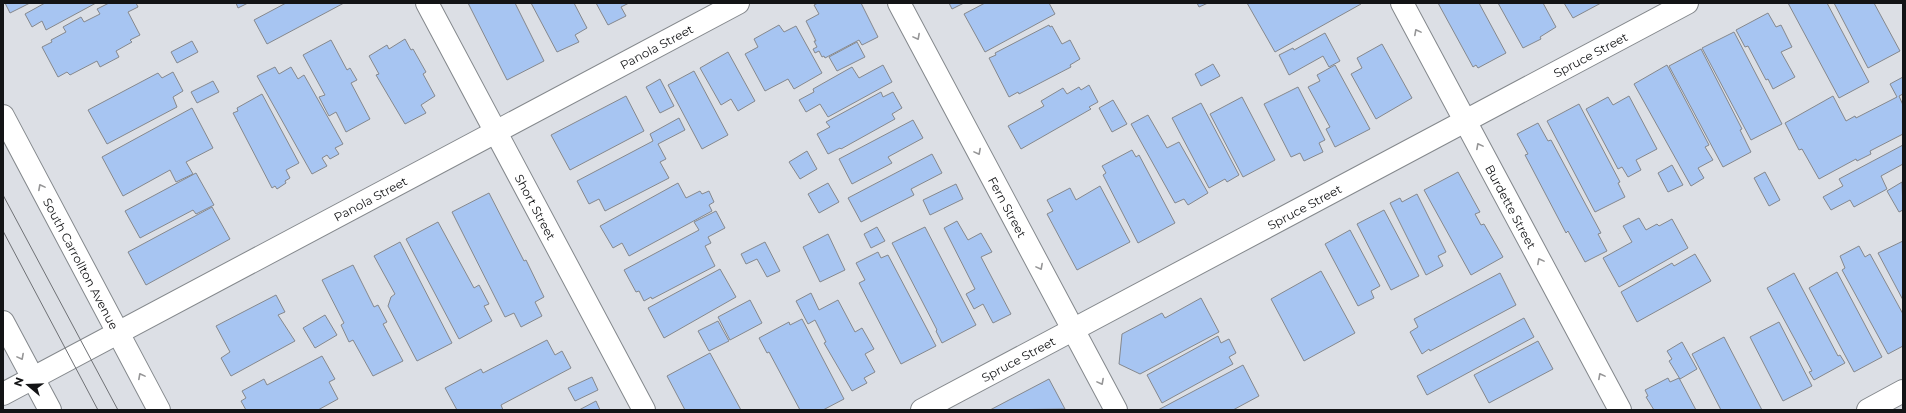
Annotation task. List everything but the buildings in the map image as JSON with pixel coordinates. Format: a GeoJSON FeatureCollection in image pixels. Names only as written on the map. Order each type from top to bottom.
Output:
{"type":"FeatureCollection","features":[{"type":"Feature","properties":{"kind":"street","name":"Short Street"},"geometry":{"type":"LineString","coordinates":[[427,3],[644,410]]}},
{"type":"Feature","properties":{"kind":"street","name":"Panola Street"},"geometry":{"type":"LineString","coordinates":[[3,394],[738,3]]}},
{"type":"Feature","properties":{"kind":"street","name":"Fern Street"},"geometry":{"type":"LineString","coordinates":[[899,3],[1116,410]]}},
{"type":"Feature","properties":{"kind":"street","name":"Burdette Street"},"geometry":{"type":"LineString","coordinates":[[1402,3],[1620,410]]}},
{"type":"Feature","properties":{"kind":"street","name":"Spruce Street"},"geometry":{"type":"LineString","coordinates":[[922,410],[1687,3]]}},
{"type":"Feature","properties":{"kind":"street","name":"South Carrollton Avenue"},"geometry":{"type":"LineString","coordinates":[[3,116],[159,410]]}},
{"type":"Feature","properties":{"kind":"street"},"geometry":{"type":"LineString","coordinates":[[3,322],[50,410]]}},
{"type":"Feature","properties":{"kind":"street"},"geometry":{"type":"LineString","coordinates":[[1868,410],[1903,391]]}},
{"type":"Feature","properties":{"kind":"tram line"},"geometry":{"type":"LineString","coordinates":[[3,195],[118,410]]}},
{"type":"Feature","properties":{"kind":"tram line"},"geometry":{"type":"LineString","coordinates":[[3,231],[98,410]]}}]}
